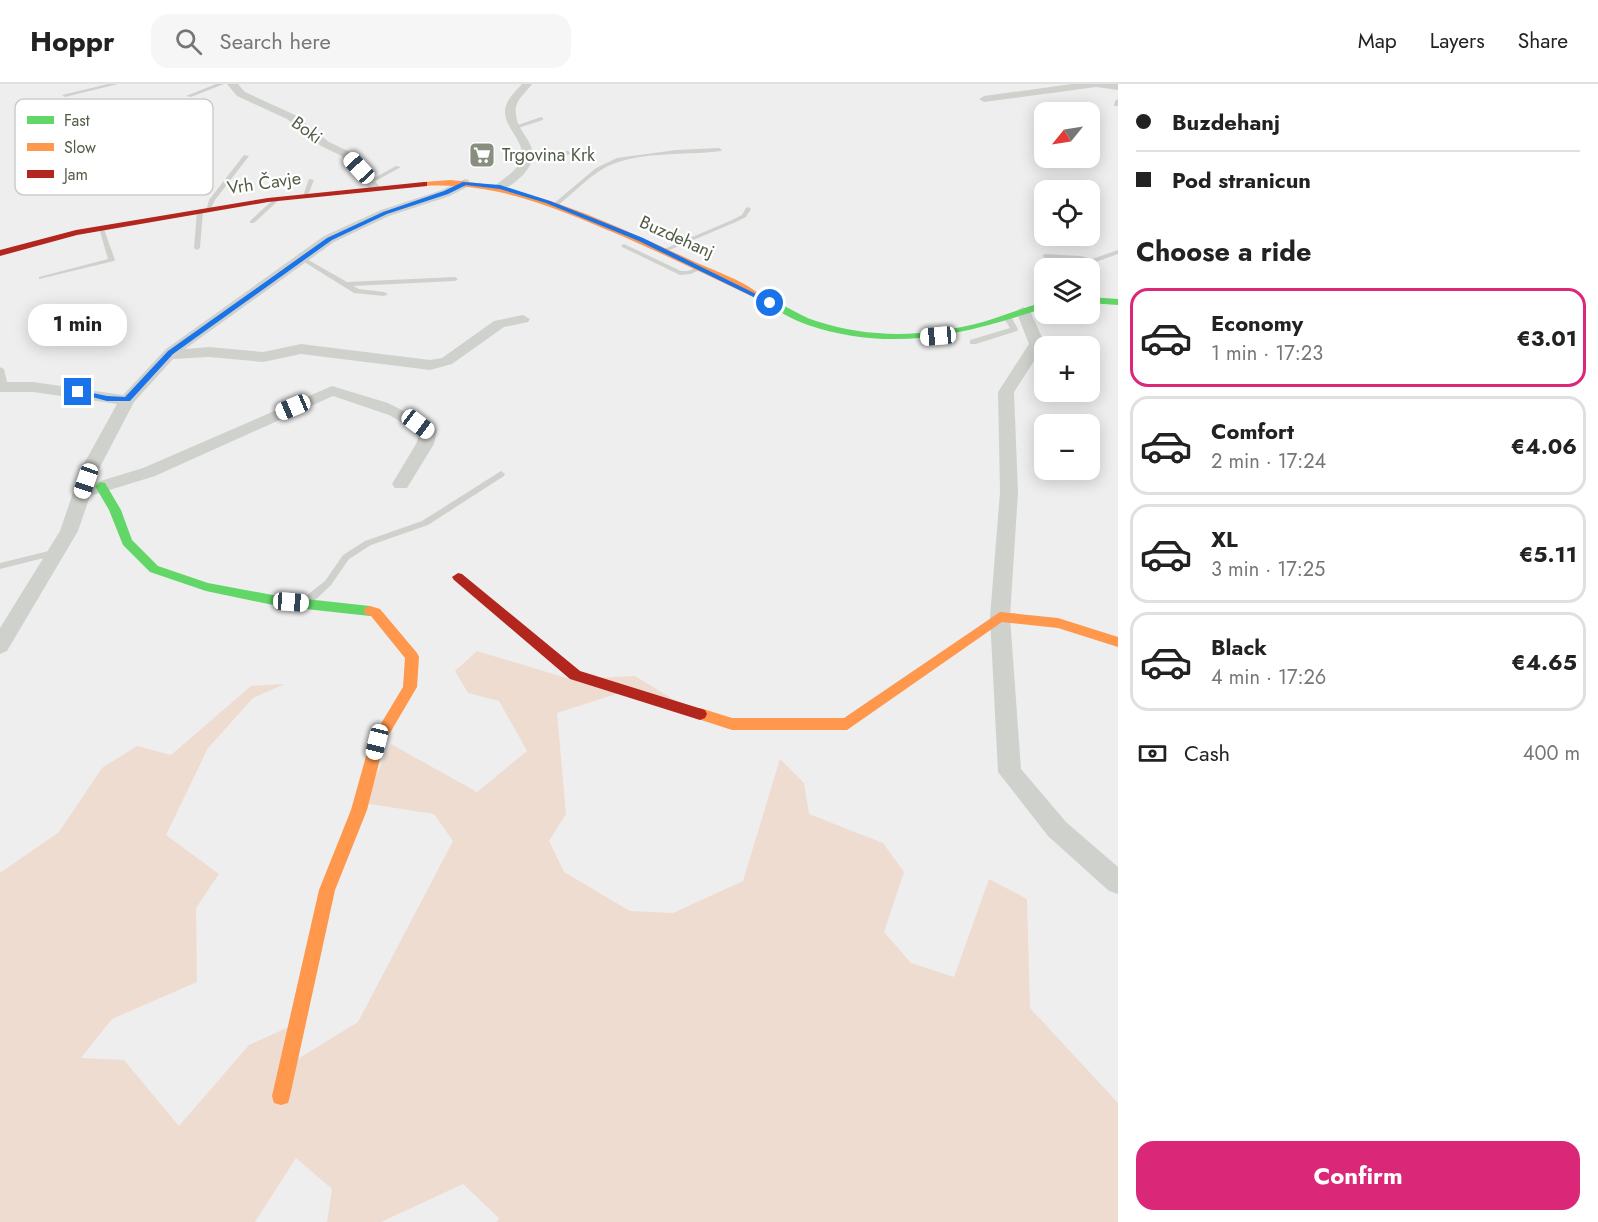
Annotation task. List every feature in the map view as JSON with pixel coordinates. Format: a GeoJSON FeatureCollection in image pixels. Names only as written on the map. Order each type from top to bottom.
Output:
{"type":"FeatureCollection","features":[{"type":"Feature","properties":{"kind":"main road","name":"Vrh Čavje"},"geometry":{"type":"LineString","coordinates":[[0,253],[101,229],[277,199],[372,185],[465,183]]}},
{"type":"Feature","properties":{"kind":"main road","name":"Buzdehanj"},"geometry":{"type":"LineString","coordinates":[[465,183],[500,187],[555,205],[702,267],[809,322],[864,335],[905,338],[938,336],[984,326],[1034,308]]}},
{"type":"Feature","properties":{"kind":"main road"},"geometry":{"type":"LineString","coordinates":[[1100,301],[1118,302]]}},
{"type":"Feature","properties":{"kind":"main road"},"geometry":{"type":"LineString","coordinates":[[101,486],[115,510],[127,542],[154,569],[206,587],[278,601],[375,612],[412,657],[410,687],[377,742],[359,810],[327,890],[281,1096]]}},
{"type":"Feature","properties":{"kind":"main road"},"geometry":{"type":"LineString","coordinates":[[458,577],[575,675],[732,724],[847,724],[1000,617],[1059,623],[1118,642]]}},
{"type":"Feature","properties":{"kind":"street","name":"Boki"},"geometry":{"type":"LineString","coordinates":[[232,84],[241,94],[291,117],[325,144],[346,154],[372,185]]}},
{"type":"Feature","properties":{"kind":"street"},"geometry":{"type":"LineString","coordinates":[[500,187],[522,170],[527,163],[528,153],[523,138],[510,119],[510,109],[513,99],[527,84]]}},
{"type":"Feature","properties":{"kind":"street"},"geometry":{"type":"LineString","coordinates":[[984,99],[1097,84],[1118,87]]}},
{"type":"Feature","properties":{"kind":"street"},"geometry":{"type":"LineString","coordinates":[[0,646],[69,531],[90,469],[127,400],[168,355],[213,320],[329,239],[367,222],[446,193],[465,183]]}},
{"type":"Feature","properties":{"kind":"street"},"geometry":{"type":"LineString","coordinates":[[1015,314],[1037,344],[1006,392],[1009,492],[1000,617],[1010,772],[1058,829],[1118,883]]}},
{"type":"Feature","properties":{"kind":"street"},"geometry":{"type":"LineString","coordinates":[[168,355],[209,352],[263,357],[301,349],[430,365],[447,361],[499,324],[522,319]]}},
{"type":"Feature","properties":{"kind":"street"},"geometry":{"type":"LineString","coordinates":[[2,387],[44,386],[107,399],[127,400]]}},
{"type":"Feature","properties":{"kind":"street"},"geometry":{"type":"LineString","coordinates":[[82,494],[149,472],[332,391],[353,396],[397,414],[429,431],[425,444],[401,484]]}},
{"type":"Feature","properties":{"kind":"lane"},"geometry":{"type":"LineString","coordinates":[[65,95],[115,84]]}},
{"type":"Feature","properties":{"kind":"lane"},"geometry":{"type":"LineString","coordinates":[[189,96],[221,84]]}},
{"type":"Feature","properties":{"kind":"lane"},"geometry":{"type":"LineString","coordinates":[[516,127],[541,119]]}},
{"type":"Feature","properties":{"kind":"lane"},"geometry":{"type":"LineString","coordinates":[[555,205],[598,169],[619,159],[676,152],[719,150]]}},
{"type":"Feature","properties":{"kind":"lane"},"geometry":{"type":"LineString","coordinates":[[528,153],[568,153]]}},
{"type":"Feature","properties":{"kind":"lane"},"geometry":{"type":"LineString","coordinates":[[197,248],[204,211],[246,156]]}},
{"type":"Feature","properties":{"kind":"lane"},"geometry":{"type":"LineString","coordinates":[[372,185],[398,167]]}},
{"type":"Feature","properties":{"kind":"lane"},"geometry":{"type":"LineString","coordinates":[[305,195],[312,180]]}},
{"type":"Feature","properties":{"kind":"lane"},"geometry":{"type":"LineString","coordinates":[[252,222],[277,199]]}},
{"type":"Feature","properties":{"kind":"lane"},"geometry":{"type":"LineString","coordinates":[[665,250],[735,221],[744,216],[748,209]]}},
{"type":"Feature","properties":{"kind":"lane"},"geometry":{"type":"LineString","coordinates":[[40,278],[112,260],[101,229]]}},
{"type":"Feature","properties":{"kind":"lane"},"geometry":{"type":"LineString","coordinates":[[624,246],[680,273],[689,273],[702,267]]}},
{"type":"Feature","properties":{"kind":"lane"},"geometry":{"type":"LineString","coordinates":[[1100,261],[1118,252]]}},
{"type":"Feature","properties":{"kind":"lane"},"geometry":{"type":"LineString","coordinates":[[1045,256],[1081,258]]}},
{"type":"Feature","properties":{"kind":"lane"},"geometry":{"type":"LineString","coordinates":[[303,259],[357,291],[384,294]]}},
{"type":"Feature","properties":{"kind":"lane"},"geometry":{"type":"LineString","coordinates":[[348,284],[456,279]]}},
{"type":"Feature","properties":{"kind":"lane"},"geometry":{"type":"LineString","coordinates":[[973,342],[1014,328],[1015,314]]}},
{"type":"Feature","properties":{"kind":"lane"},"geometry":{"type":"LineString","coordinates":[[0,369],[2,387]]}},
{"type":"Feature","properties":{"kind":"lane"},"geometry":{"type":"LineString","coordinates":[[304,603],[328,583],[346,557],[368,543],[425,523],[501,474]]}},
{"type":"Feature","properties":{"kind":"lane"},"geometry":{"type":"LineString","coordinates":[[0,566],[57,552]]}},
{"type":"Feature","properties":{"kind":"shaded area"},"geometry":{"type":"Polygon","coordinates":[[[477,651],[570,679],[635,676],[686,707],[619,693],[557,713],[566,814],[549,841],[564,872],[630,911],[673,913],[743,881],[780,759],[804,783],[809,814],[883,843],[904,872],[884,932],[911,963],[954,977],[989,879],[1027,899],[1030,1008],[1118,1103],[1118,1222],[497,1222],[499,1218],[463,1184],[381,1222],[327,1222],[332,1189],[296,1158],[255,1222],[0,1222],[0,873],[59,832],[102,768],[137,746],[171,755],[251,686],[285,684],[253,698],[208,748],[166,835],[219,874],[196,908],[197,982],[112,1019],[81,1058],[124,1060],[179,1126],[249,1045],[293,1025],[278,1071],[358,1022],[453,841],[434,814],[363,803],[391,744],[477,792],[527,751],[499,701],[468,693],[455,671],[477,651]]]}},
{"type":"Feature","properties":{"kind":"traffic: fast"},"geometry":{"type":"LineString","coordinates":[[754,294],[812,323],[843,332],[873,336],[901,337],[957,331],[1034,308]]}},
{"type":"Feature","properties":{"kind":"traffic: fast"},"geometry":{"type":"LineString","coordinates":[[1100,301],[1118,302]]}},
{"type":"Feature","properties":{"kind":"traffic: fast"},"geometry":{"type":"LineString","coordinates":[[101,486],[115,510],[127,542],[154,569],[206,587],[278,601],[370,611]]}},
{"type":"Feature","properties":{"kind":"traffic: slow"},"geometry":{"type":"LineString","coordinates":[[424,184],[475,184],[523,195],[594,221],[754,294]]}},
{"type":"Feature","properties":{"kind":"traffic: slow"},"geometry":{"type":"LineString","coordinates":[[281,1096],[327,890],[359,810],[377,742],[410,687],[412,657],[375,612],[370,611]]}},
{"type":"Feature","properties":{"kind":"traffic: slow"},"geometry":{"type":"LineString","coordinates":[[700,714],[732,724],[847,724],[1000,617],[1058,623],[1118,642]]}},
{"type":"Feature","properties":{"kind":"traffic: jam"},"geometry":{"type":"LineString","coordinates":[[0,253],[76,233],[268,200],[424,184]]}},
{"type":"Feature","properties":{"kind":"traffic: jam"},"geometry":{"type":"LineString","coordinates":[[458,577],[575,675],[700,714]]}},
{"type":"Feature","properties":{"kind":"place","name":"Trgovina Krk"},"geometry":{"type":"Point","coordinates":[482,155]}},
{"type":"Feature","properties":{"kind":"route"},"geometry":{"type":"LineString","coordinates":[[78,392],[107,399],[127,400],[171,352],[329,239],[385,213],[446,193],[465,183],[500,187],[548,202],[707,270],[770,303]]}}]}
